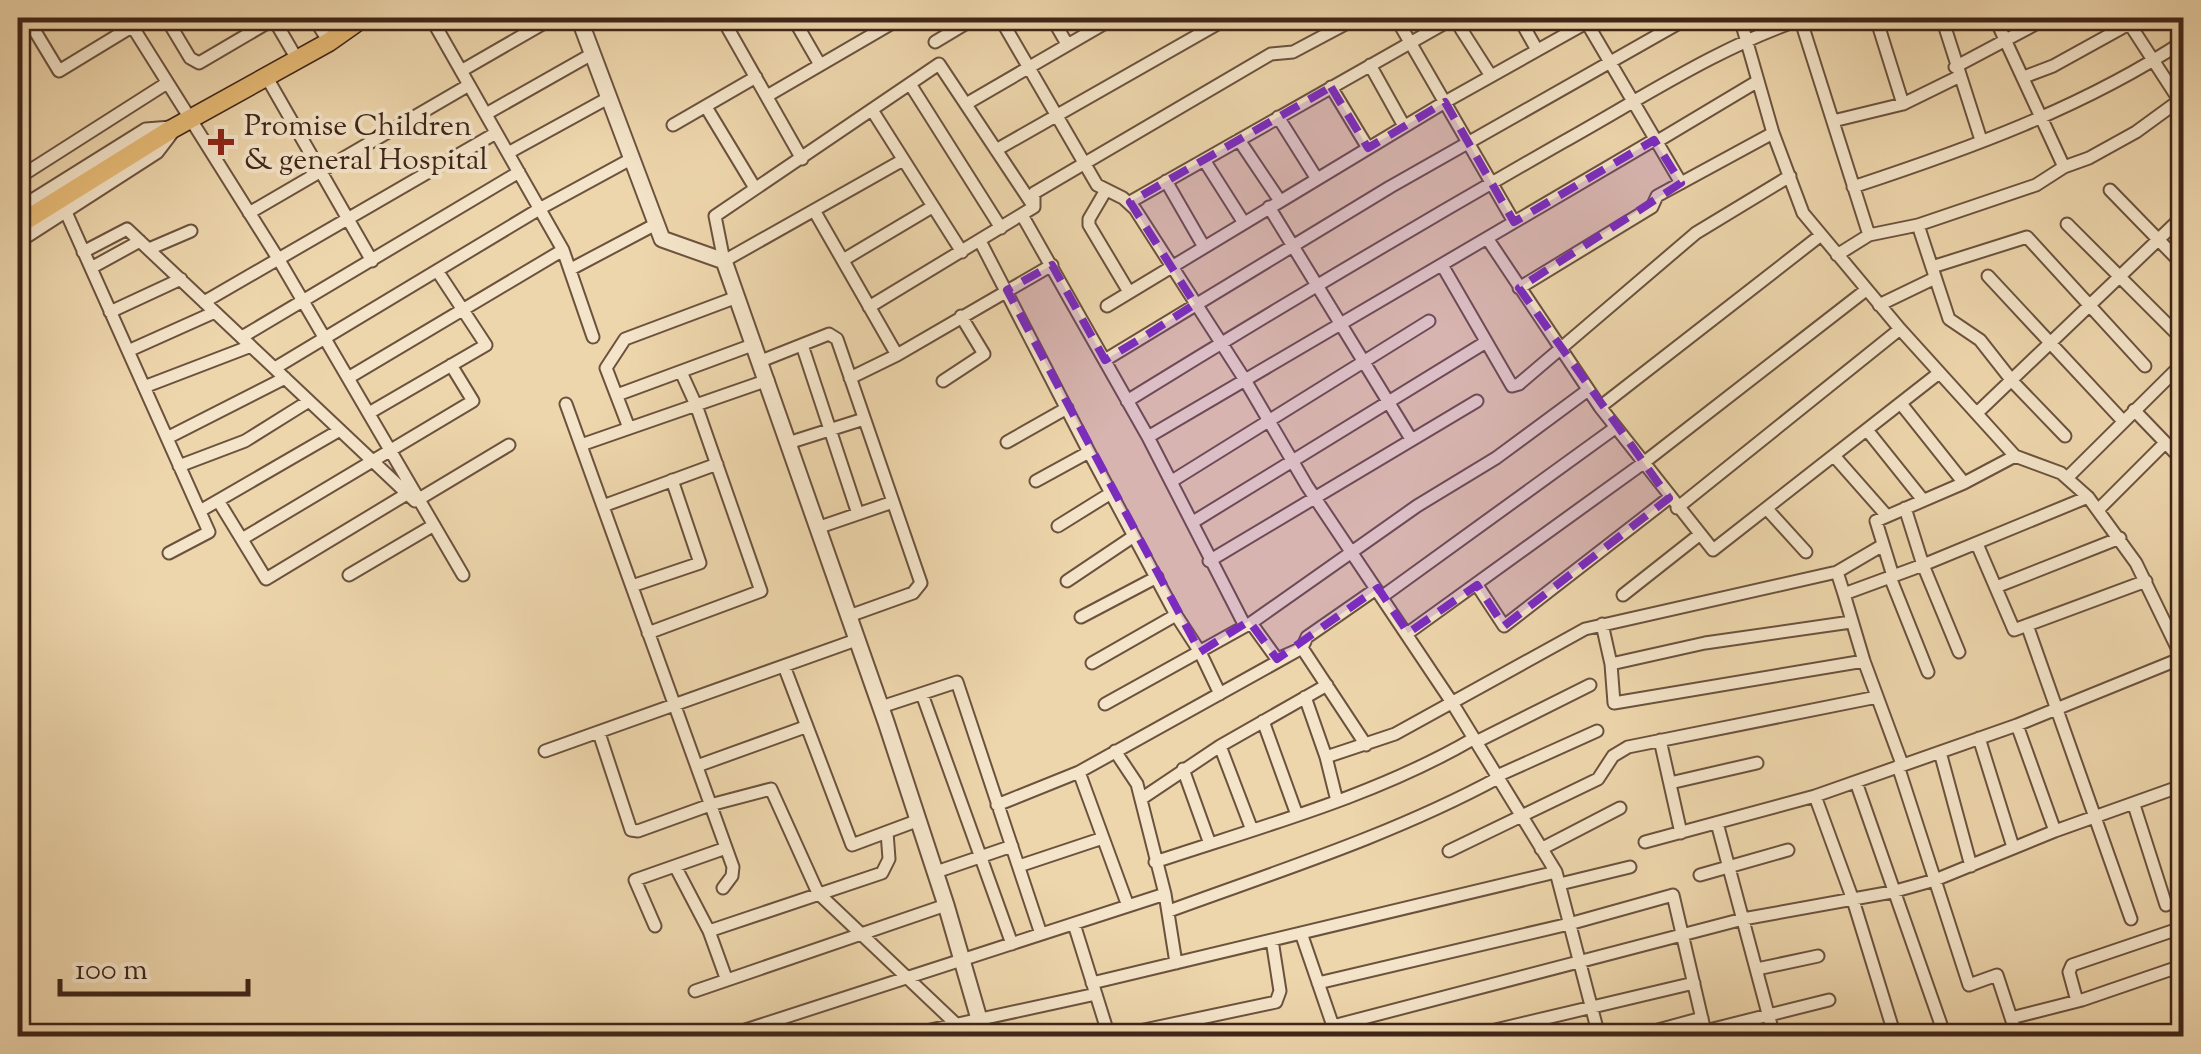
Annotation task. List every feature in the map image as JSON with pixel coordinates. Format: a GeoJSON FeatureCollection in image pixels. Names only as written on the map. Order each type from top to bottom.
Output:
{"type":"FeatureCollection","features":[{"type":"Feature","properties":{"kind":"main road"},"geometry":{"type":"LineString","coordinates":[[18,225],[181,124],[329,42],[362,18]]}},
{"type":"Feature","properties":{"kind":"street"},"geometry":{"type":"LineString","coordinates":[[26,18],[59,71],[130,22],[167,83],[181,124],[250,213],[463,575]]}},
{"type":"Feature","properties":{"kind":"street"},"geometry":{"type":"LineString","coordinates":[[166,18],[190,58],[199,63],[274,18],[297,59]]}},
{"type":"Feature","properties":{"kind":"street"},"geometry":{"type":"LineString","coordinates":[[314,18],[329,42]]}},
{"type":"Feature","properties":{"kind":"street"},"geometry":{"type":"LineString","coordinates":[[431,18],[542,208],[571,269],[593,337]]}},
{"type":"Feature","properties":{"kind":"street"},"geometry":{"type":"LineString","coordinates":[[462,71],[553,18]]}},
{"type":"Feature","properties":{"kind":"street"},"geometry":{"type":"LineString","coordinates":[[579,18],[662,238],[724,261],[903,160]]}},
{"type":"Feature","properties":{"kind":"street"},"geometry":{"type":"LineString","coordinates":[[722,18],[802,159]]}},
{"type":"Feature","properties":{"kind":"street"},"geometry":{"type":"LineString","coordinates":[[792,18],[819,63]]}},
{"type":"Feature","properties":{"kind":"street"},"geometry":{"type":"LineString","coordinates":[[767,96],[901,18]]}},
{"type":"Feature","properties":{"kind":"street"},"geometry":{"type":"LineString","coordinates":[[935,42],[975,18]]}},
{"type":"Feature","properties":{"kind":"street"},"geometry":{"type":"LineString","coordinates":[[1000,18],[1097,185],[1130,202],[1542,849],[1558,878],[1599,1036]]}},
{"type":"Feature","properties":{"kind":"street"},"geometry":{"type":"LineString","coordinates":[[1052,18],[1068,44]]}},
{"type":"Feature","properties":{"kind":"street"},"geometry":{"type":"LineString","coordinates":[[966,104],[1114,18]]}},
{"type":"Feature","properties":{"kind":"street"},"geometry":{"type":"LineString","coordinates":[[996,150],[1228,18]]}},
{"type":"Feature","properties":{"kind":"street"},"geometry":{"type":"LineString","coordinates":[[869,307],[1028,211],[1034,193],[1271,54],[1293,52],[1357,18]]}},
{"type":"Feature","properties":{"kind":"street"},"geometry":{"type":"LineString","coordinates":[[1396,18],[1514,222]]}},
{"type":"Feature","properties":{"kind":"street"},"geometry":{"type":"LineString","coordinates":[[1130,202],[1454,18],[1491,76]]}},
{"type":"Feature","properties":{"kind":"street"},"geometry":{"type":"LineString","coordinates":[[1519,18],[1537,50]]}},
{"type":"Feature","properties":{"kind":"street"},"geometry":{"type":"LineString","coordinates":[[1105,360],[1468,143],[1688,18]]}},
{"type":"Feature","properties":{"kind":"street"},"geometry":{"type":"LineString","coordinates":[[1645,842],[1815,796],[2017,725],[2183,659],[2146,581],[2088,496],[2068,477],[2015,456],[1879,306],[1803,213],[1774,133],[1740,18]]}},
{"type":"Feature","properties":{"kind":"street"},"geometry":{"type":"LineString","coordinates":[[1127,401],[1491,183],[1748,39],[1802,18],[1869,235]]}},
{"type":"Feature","properties":{"kind":"street"},"geometry":{"type":"LineString","coordinates":[[1876,18],[1903,104]]}},
{"type":"Feature","properties":{"kind":"street"},"geometry":{"type":"LineString","coordinates":[[1942,18],[1981,140]]}},
{"type":"Feature","properties":{"kind":"street"},"geometry":{"type":"LineString","coordinates":[[1994,18],[2064,166]]}},
{"type":"Feature","properties":{"kind":"street"},"geometry":{"type":"LineString","coordinates":[[1833,122],[1903,104],[2047,18]]}},
{"type":"Feature","properties":{"kind":"street"},"geometry":{"type":"LineString","coordinates":[[2024,77],[2053,66],[2129,22],[2144,18]]}},
{"type":"Feature","properties":{"kind":"street"},"geometry":{"type":"LineString","coordinates":[[1107,306],[1589,19],[1681,183]]}},
{"type":"Feature","properties":{"kind":"street"},"geometry":{"type":"LineString","coordinates":[[1838,255],[1869,235],[1918,225],[2036,185],[2064,166],[2089,158],[2136,132],[2182,99],[2129,22]]}},
{"type":"Feature","properties":{"kind":"street"},"geometry":{"type":"LineString","coordinates":[[1853,187],[2040,119],[2154,60],[2184,40]]}},
{"type":"Feature","properties":{"kind":"street"},"geometry":{"type":"LineString","coordinates":[[486,114],[592,54]]}},
{"type":"Feature","properties":{"kind":"street"},"geometry":{"type":"LineString","coordinates":[[984,1036],[919,820],[724,261],[715,216],[939,64],[996,150],[1052,265],[1172,481],[1210,561],[1248,624],[1277,659],[1302,648]]}},
{"type":"Feature","properties":{"kind":"street"},"geometry":{"type":"LineString","coordinates":[[1370,65],[1404,126]]}},
{"type":"Feature","properties":{"kind":"street"},"geometry":{"type":"LineString","coordinates":[[266,76],[372,261]]}},
{"type":"Feature","properties":{"kind":"street"},"geometry":{"type":"LineString","coordinates":[[673,126],[756,77]]}},
{"type":"Feature","properties":{"kind":"street"},"geometry":{"type":"LineString","coordinates":[[1148,437],[1758,81]]}},
{"type":"Feature","properties":{"kind":"street"},"geometry":{"type":"LineString","coordinates":[[18,178],[167,83]]}},
{"type":"Feature","properties":{"kind":"street"},"geometry":{"type":"LineString","coordinates":[[910,84],[1001,228]]}},
{"type":"Feature","properties":{"kind":"street"},"geometry":{"type":"LineString","coordinates":[[250,213],[469,85]]}},
{"type":"Feature","properties":{"kind":"street"},"geometry":{"type":"LineString","coordinates":[[1330,88],[1368,148]]}},
{"type":"Feature","properties":{"kind":"street"},"geometry":{"type":"LineString","coordinates":[[508,154],[610,97]]}},
{"type":"Feature","properties":{"kind":"street"},"geometry":{"type":"LineString","coordinates":[[706,107],[754,188]]}},
{"type":"Feature","properties":{"kind":"street"},"geometry":{"type":"LineString","coordinates":[[872,110],[962,252]]}},
{"type":"Feature","properties":{"kind":"street"},"geometry":{"type":"LineString","coordinates":[[1278,117],[1317,178]]}},
{"type":"Feature","properties":{"kind":"street"},"geometry":{"type":"LineString","coordinates":[[18,240],[156,151],[181,124]]}},
{"type":"Feature","properties":{"kind":"street"},"geometry":{"type":"LineString","coordinates":[[18,211],[146,131],[181,124]]}},
{"type":"Feature","properties":{"kind":"street"},"geometry":{"type":"LineString","coordinates":[[204,302],[496,132]]}},
{"type":"Feature","properties":{"kind":"street"},"geometry":{"type":"LineString","coordinates":[[1519,288],[1652,207],[1657,196],[1774,133]]}},
{"type":"Feature","properties":{"kind":"street"},"geometry":{"type":"LineString","coordinates":[[1239,140],[1275,204],[1293,246],[1411,439]]}},
{"type":"Feature","properties":{"kind":"street"},"geometry":{"type":"LineString","coordinates":[[275,368],[542,208],[631,160]]}},
{"type":"Feature","properties":{"kind":"street"},"geometry":{"type":"LineString","coordinates":[[1204,160],[1244,223]]}},
{"type":"Feature","properties":{"kind":"street"},"geometry":{"type":"LineString","coordinates":[[144,387],[246,341],[519,172]]}},
{"type":"Feature","properties":{"kind":"street"},"geometry":{"type":"LineString","coordinates":[[1442,265],[1512,386],[1520,384],[1696,233],[1790,176]]}},
{"type":"Feature","properties":{"kind":"street"},"geometry":{"type":"LineString","coordinates":[[1166,182],[1204,247]]}},
{"type":"Feature","properties":{"kind":"street"},"geometry":{"type":"LineString","coordinates":[[1106,190],[1089,218],[1089,225],[1129,292]]}},
{"type":"Feature","properties":{"kind":"street"},"geometry":{"type":"LineString","coordinates":[[2110,190],[2184,266]]}},
{"type":"Feature","properties":{"kind":"street"},"geometry":{"type":"LineString","coordinates":[[843,260],[932,207]]}},
{"type":"Feature","properties":{"kind":"street"},"geometry":{"type":"LineString","coordinates":[[65,210],[209,532],[169,553]]}},
{"type":"Feature","properties":{"kind":"street"},"geometry":{"type":"LineString","coordinates":[[815,212],[897,354]]}},
{"type":"Feature","properties":{"kind":"street"},"geometry":{"type":"LineString","coordinates":[[1977,413],[2184,215]]}},
{"type":"Feature","properties":{"kind":"street"},"geometry":{"type":"LineString","coordinates":[[571,269],[656,224]]}},
{"type":"Feature","properties":{"kind":"street"},"geometry":{"type":"LineString","coordinates":[[2067,224],[2184,341]]}},
{"type":"Feature","properties":{"kind":"street"},"geometry":{"type":"LineString","coordinates":[[1918,225],[1948,320],[1980,340],[2012,382],[2065,436]]}},
{"type":"Feature","properties":{"kind":"street"},"geometry":{"type":"LineString","coordinates":[[83,252],[128,229],[415,497]]}},
{"type":"Feature","properties":{"kind":"street"},"geometry":{"type":"LineString","coordinates":[[91,268],[144,245],[191,231]]}},
{"type":"Feature","properties":{"kind":"street"},"geometry":{"type":"LineString","coordinates":[[1600,407],[1821,236]]}},
{"type":"Feature","properties":{"kind":"street"},"geometry":{"type":"LineString","coordinates":[[1488,238],[1615,428],[1712,550],[1939,374]]}},
{"type":"Feature","properties":{"kind":"street"},"geometry":{"type":"LineString","coordinates":[[1879,306],[1934,273],[2027,238],[2146,366]]}},
{"type":"Feature","properties":{"kind":"street"},"geometry":{"type":"LineString","coordinates":[[980,241],[1088,452],[1220,694]]}},
{"type":"Feature","properties":{"kind":"street"},"geometry":{"type":"LineString","coordinates":[[348,378],[563,250]]}},
{"type":"Feature","properties":{"kind":"street"},"geometry":{"type":"LineString","coordinates":[[850,378],[1052,265]]}},
{"type":"Feature","properties":{"kind":"street"},"geometry":{"type":"LineString","coordinates":[[368,413],[486,344],[438,272]]}},
{"type":"Feature","properties":{"kind":"street"},"geometry":{"type":"LineString","coordinates":[[1988,276],[2123,421]]}},
{"type":"Feature","properties":{"kind":"street"},"geometry":{"type":"LineString","coordinates":[[110,312],[181,279]]}},
{"type":"Feature","properties":{"kind":"street"},"geometry":{"type":"LineString","coordinates":[[1408,633],[1642,464],[1866,290]]}},
{"type":"Feature","properties":{"kind":"street"},"geometry":{"type":"LineString","coordinates":[[630,428],[606,368],[620,342],[737,297]]}},
{"type":"Feature","properties":{"kind":"street"},"geometry":{"type":"LineString","coordinates":[[128,351],[215,312]]}},
{"type":"Feature","properties":{"kind":"street"},"geometry":{"type":"LineString","coordinates":[[943,382],[984,354],[961,316]]}},
{"type":"Feature","properties":{"kind":"street"},"geometry":{"type":"LineString","coordinates":[[1172,481],[1429,320]]}},
{"type":"Feature","properties":{"kind":"street"},"geometry":{"type":"LineString","coordinates":[[1477,584],[1504,626],[1900,329]]}},
{"type":"Feature","properties":{"kind":"street"},"geometry":{"type":"LineString","coordinates":[[761,361],[834,335],[921,583],[913,593],[849,616]]}},
{"type":"Feature","properties":{"kind":"street"},"geometry":{"type":"LineString","coordinates":[[1193,522],[1486,342]]}},
{"type":"Feature","properties":{"kind":"street"},"geometry":{"type":"LineString","coordinates":[[616,396],[755,344]]}},
{"type":"Feature","properties":{"kind":"street"},"geometry":{"type":"LineString","coordinates":[[802,345],[858,514]]}},
{"type":"Feature","properties":{"kind":"street"},"geometry":{"type":"LineString","coordinates":[[2068,477],[2184,362]]}},
{"type":"Feature","properties":{"kind":"street"},"geometry":{"type":"LineString","coordinates":[[242,539],[473,401],[451,365]]}},
{"type":"Feature","properties":{"kind":"street"},"geometry":{"type":"LineString","coordinates":[[648,632],[761,591],[681,372]]}},
{"type":"Feature","properties":{"kind":"street"},"geometry":{"type":"LineString","coordinates":[[167,438],[285,378]]}},
{"type":"Feature","properties":{"kind":"street"},"geometry":{"type":"LineString","coordinates":[[581,445],[768,380]]}},
{"type":"Feature","properties":{"kind":"street"},"geometry":{"type":"LineString","coordinates":[[1105,704],[1248,624],[1454,481],[1496,458],[1588,390]]}},
{"type":"Feature","properties":{"kind":"street"},"geometry":{"type":"LineString","coordinates":[[180,466],[245,442],[309,400]]}},
{"type":"Feature","properties":{"kind":"street"},"geometry":{"type":"LineString","coordinates":[[1210,561],[1477,402]]}},
{"type":"Feature","properties":{"kind":"street"},"geometry":{"type":"LineString","coordinates":[[566,404],[733,866],[732,876],[723,888]]}},
{"type":"Feature","properties":{"kind":"street"},"geometry":{"type":"LineString","coordinates":[[1902,405],[1964,483]]}},
{"type":"Feature","properties":{"kind":"street"},"geometry":{"type":"LineString","coordinates":[[1007,442],[1066,408]]}},
{"type":"Feature","properties":{"kind":"street"},"geometry":{"type":"LineString","coordinates":[[2134,410],[2184,462]]}},
{"type":"Feature","properties":{"kind":"street"},"geometry":{"type":"LineString","coordinates":[[788,444],[864,419]]}},
{"type":"Feature","properties":{"kind":"street"},"geometry":{"type":"LineString","coordinates":[[997,805],[1079,772],[1302,648],[1307,638],[1380,593],[1615,428]]}},
{"type":"Feature","properties":{"kind":"street"},"geometry":{"type":"LineString","coordinates":[[200,511],[340,430]]}},
{"type":"Feature","properties":{"kind":"street"},"geometry":{"type":"LineString","coordinates":[[1867,430],[1923,500]]}},
{"type":"Feature","properties":{"kind":"street"},"geometry":{"type":"LineString","coordinates":[[2098,510],[2165,442]]}},
{"type":"Feature","properties":{"kind":"street"},"geometry":{"type":"LineString","coordinates":[[219,502],[266,579],[509,445]]}},
{"type":"Feature","properties":{"kind":"street"},"geometry":{"type":"LineString","coordinates":[[1036,481],[1088,452]]}},
{"type":"Feature","properties":{"kind":"street"},"geometry":{"type":"LineString","coordinates":[[1928,672],[1876,522],[2015,456]]}},
{"type":"Feature","properties":{"kind":"street"},"geometry":{"type":"LineString","coordinates":[[1835,457],[1888,516]]}},
{"type":"Feature","properties":{"kind":"street"},"geometry":{"type":"LineString","coordinates":[[603,506],[717,464]]}},
{"type":"Feature","properties":{"kind":"street"},"geometry":{"type":"LineString","coordinates":[[632,586],[700,563],[672,480]]}},
{"type":"Feature","properties":{"kind":"street"},"geometry":{"type":"LineString","coordinates":[[1058,526],[1112,493]]}},
{"type":"Feature","properties":{"kind":"street"},"geometry":{"type":"LineString","coordinates":[[1844,594],[1977,544],[2088,496]]}},
{"type":"Feature","properties":{"kind":"street"},"geometry":{"type":"LineString","coordinates":[[817,528],[893,502]]}},
{"type":"Feature","properties":{"kind":"street"},"geometry":{"type":"LineString","coordinates":[[1905,508],[1923,565],[1959,652]]}},
{"type":"Feature","properties":{"kind":"street"},"geometry":{"type":"LineString","coordinates":[[1767,509],[1806,552]]}},
{"type":"Feature","properties":{"kind":"street"},"geometry":{"type":"LineString","coordinates":[[349,575],[434,525]]}},
{"type":"Feature","properties":{"kind":"street"},"geometry":{"type":"LineString","coordinates":[[1623,595],[1699,535]]}},
{"type":"Feature","properties":{"kind":"street"},"geometry":{"type":"LineString","coordinates":[[1068,580],[1134,536]]}},
{"type":"Feature","properties":{"kind":"street"},"geometry":{"type":"LineString","coordinates":[[1996,588],[2120,538]]}},
{"type":"Feature","properties":{"kind":"street"},"geometry":{"type":"LineString","coordinates":[[1977,544],[2014,630],[2146,581]]}},
{"type":"Feature","properties":{"kind":"street"},"geometry":{"type":"LineString","coordinates":[[1326,758],[1395,734],[1586,629],[1836,572],[1883,545]]}},
{"type":"Feature","properties":{"kind":"street"},"geometry":{"type":"LineString","coordinates":[[1836,572],[1969,985],[1996,975],[2017,1036]]}},
{"type":"Feature","properties":{"kind":"street"},"geometry":{"type":"LineString","coordinates":[[1081,617],[1156,577]]}},
{"type":"Feature","properties":{"kind":"street"},"geometry":{"type":"LineString","coordinates":[[1092,662],[1176,615]]}},
{"type":"Feature","properties":{"kind":"street"},"geometry":{"type":"LineString","coordinates":[[1611,664],[1704,642],[1851,622]]}},
{"type":"Feature","properties":{"kind":"street"},"geometry":{"type":"LineString","coordinates":[[1602,624],[1614,703],[1864,660]]}},
{"type":"Feature","properties":{"kind":"street"},"geometry":{"type":"LineString","coordinates":[[2027,625],[2131,920]]}},
{"type":"Feature","properties":{"kind":"street"},"geometry":{"type":"LineString","coordinates":[[545,751],[856,640]]}},
{"type":"Feature","properties":{"kind":"street"},"geometry":{"type":"LineString","coordinates":[[1302,648],[1366,745]]}},
{"type":"Feature","properties":{"kind":"street"},"geometry":{"type":"LineString","coordinates":[[784,666],[852,844],[919,820]]}},
{"type":"Feature","properties":{"kind":"street"},"geometry":{"type":"LineString","coordinates":[[881,708],[957,682],[1042,934]]}},
{"type":"Feature","properties":{"kind":"street"},"geometry":{"type":"LineString","coordinates":[[1140,798],[1326,685]]}},
{"type":"Feature","properties":{"kind":"street"},"geometry":{"type":"LineString","coordinates":[[1155,862],[1337,801],[1430,764],[1590,685]]}},
{"type":"Feature","properties":{"kind":"street"},"geometry":{"type":"LineString","coordinates":[[922,694],[1012,944]]}},
{"type":"Feature","properties":{"kind":"street"},"geometry":{"type":"LineString","coordinates":[[1305,697],[1337,801]]}},
{"type":"Feature","properties":{"kind":"street"},"geometry":{"type":"LineString","coordinates":[[1449,851],[1598,778],[1620,751],[1877,697]]}},
{"type":"Feature","properties":{"kind":"street"},"geometry":{"type":"LineString","coordinates":[[1263,721],[1296,815]]}},
{"type":"Feature","properties":{"kind":"street"},"geometry":{"type":"LineString","coordinates":[[2017,725],[2055,831]]}},
{"type":"Feature","properties":{"kind":"street"},"geometry":{"type":"LineString","coordinates":[[696,766],[805,727]]}},
{"type":"Feature","properties":{"kind":"street"},"geometry":{"type":"LineString","coordinates":[[1168,911],[1418,819],[1597,731]]}},
{"type":"Feature","properties":{"kind":"street"},"geometry":{"type":"LineString","coordinates":[[600,733],[631,830],[770,789],[818,893],[956,1024]]}},
{"type":"Feature","properties":{"kind":"street"},"geometry":{"type":"LineString","coordinates":[[1978,738],[2013,848]]}},
{"type":"Feature","properties":{"kind":"street"},"geometry":{"type":"LineString","coordinates":[[1660,740],[1682,832]]}},
{"type":"Feature","properties":{"kind":"street"},"geometry":{"type":"LineString","coordinates":[[1220,746],[1252,830]]}},
{"type":"Feature","properties":{"kind":"street"},"geometry":{"type":"LineString","coordinates":[[1115,751],[1137,784],[1165,894],[1176,963]]}},
{"type":"Feature","properties":{"kind":"street"},"geometry":{"type":"LineString","coordinates":[[1940,752],[1971,866]]}},
{"type":"Feature","properties":{"kind":"street"},"geometry":{"type":"LineString","coordinates":[[1670,783],[1757,763]]}},
{"type":"Feature","properties":{"kind":"street"},"geometry":{"type":"LineString","coordinates":[[1183,769],[1210,844]]}},
{"type":"Feature","properties":{"kind":"street"},"geometry":{"type":"LineString","coordinates":[[1079,772],[1128,906]]}},
{"type":"Feature","properties":{"kind":"street"},"geometry":{"type":"LineString","coordinates":[[1856,782],[1945,1036]]}},
{"type":"Feature","properties":{"kind":"street"},"geometry":{"type":"LineString","coordinates":[[1301,933],[1333,1026],[1743,919],[1853,900],[1935,880],[2055,831],[2180,787],[2184,817]]}},
{"type":"Feature","properties":{"kind":"street"},"geometry":{"type":"LineString","coordinates":[[1815,796],[1853,900],[1895,1036]]}},
{"type":"Feature","properties":{"kind":"street"},"geometry":{"type":"LineString","coordinates":[[2134,805],[2172,902],[2184,914]]}},
{"type":"Feature","properties":{"kind":"street"},"geometry":{"type":"LineString","coordinates":[[1542,849],[1620,808]]}},
{"type":"Feature","properties":{"kind":"street"},"geometry":{"type":"LineString","coordinates":[[1718,822],[1774,1036]]}},
{"type":"Feature","properties":{"kind":"street"},"geometry":{"type":"LineString","coordinates":[[709,931],[882,873],[889,859],[887,832]]}},
{"type":"Feature","properties":{"kind":"street"},"geometry":{"type":"LineString","coordinates":[[1019,866],[1103,838]]}},
{"type":"Feature","properties":{"kind":"street"},"geometry":{"type":"LineString","coordinates":[[936,872],[1012,846]]}},
{"type":"Feature","properties":{"kind":"street"},"geometry":{"type":"LineString","coordinates":[[655,926],[635,880],[726,848]]}},
{"type":"Feature","properties":{"kind":"street"},"geometry":{"type":"LineString","coordinates":[[1700,875],[1788,850]]}},
{"type":"Feature","properties":{"kind":"street"},"geometry":{"type":"LineString","coordinates":[[675,866],[709,931],[726,978]]}},
{"type":"Feature","properties":{"kind":"street"},"geometry":{"type":"LineString","coordinates":[[903,1036],[979,1020],[1176,963],[1301,933],[1630,866]]}},
{"type":"Feature","properties":{"kind":"street"},"geometry":{"type":"LineString","coordinates":[[728,1036],[1165,894]]}},
{"type":"Feature","properties":{"kind":"street"},"geometry":{"type":"LineString","coordinates":[[1318,983],[1672,896],[1704,1029]]}},
{"type":"Feature","properties":{"kind":"street"},"geometry":{"type":"LineString","coordinates":[[695,991],[946,905]]}},
{"type":"Feature","properties":{"kind":"street"},"geometry":{"type":"LineString","coordinates":[[1074,924],[1113,1036],[1276,1002],[1280,991],[1272,940]]}},
{"type":"Feature","properties":{"kind":"street"},"geometry":{"type":"LineString","coordinates":[[2077,1001],[2069,972],[2072,966],[2184,927]]}},
{"type":"Feature","properties":{"kind":"street"},"geometry":{"type":"LineString","coordinates":[[1756,969],[1818,956]]}},
{"type":"Feature","properties":{"kind":"street"},"geometry":{"type":"LineString","coordinates":[[2012,1018],[2184,965]]}},
{"type":"Feature","properties":{"kind":"street"},"geometry":{"type":"LineString","coordinates":[[1470,1036],[1694,982]]}},
{"type":"Feature","properties":{"kind":"street"},"geometry":{"type":"LineString","coordinates":[[1636,1036],[1704,1029],[1829,1000]]}},
{"type":"Feature","properties":{"kind":"highlighted area"},"geometry":{"type":"Polygon","coordinates":[[[1331,87],[1368,148],[1445,102],[1514,222],[1654,140],[1681,183],[1519,288],[1669,498],[1504,626],[1477,585],[1408,633],[1378,588],[1277,659],[1249,621],[1200,652],[1007,290],[1052,265],[1105,360],[1145,336],[1195,304],[1130,202],[1331,87]]]}},
{"type":"Feature","properties":{"kind":"place","name":"Promise Children & general Hospital"},"geometry":{"type":"Point","coordinates":[221,142]}}]}
